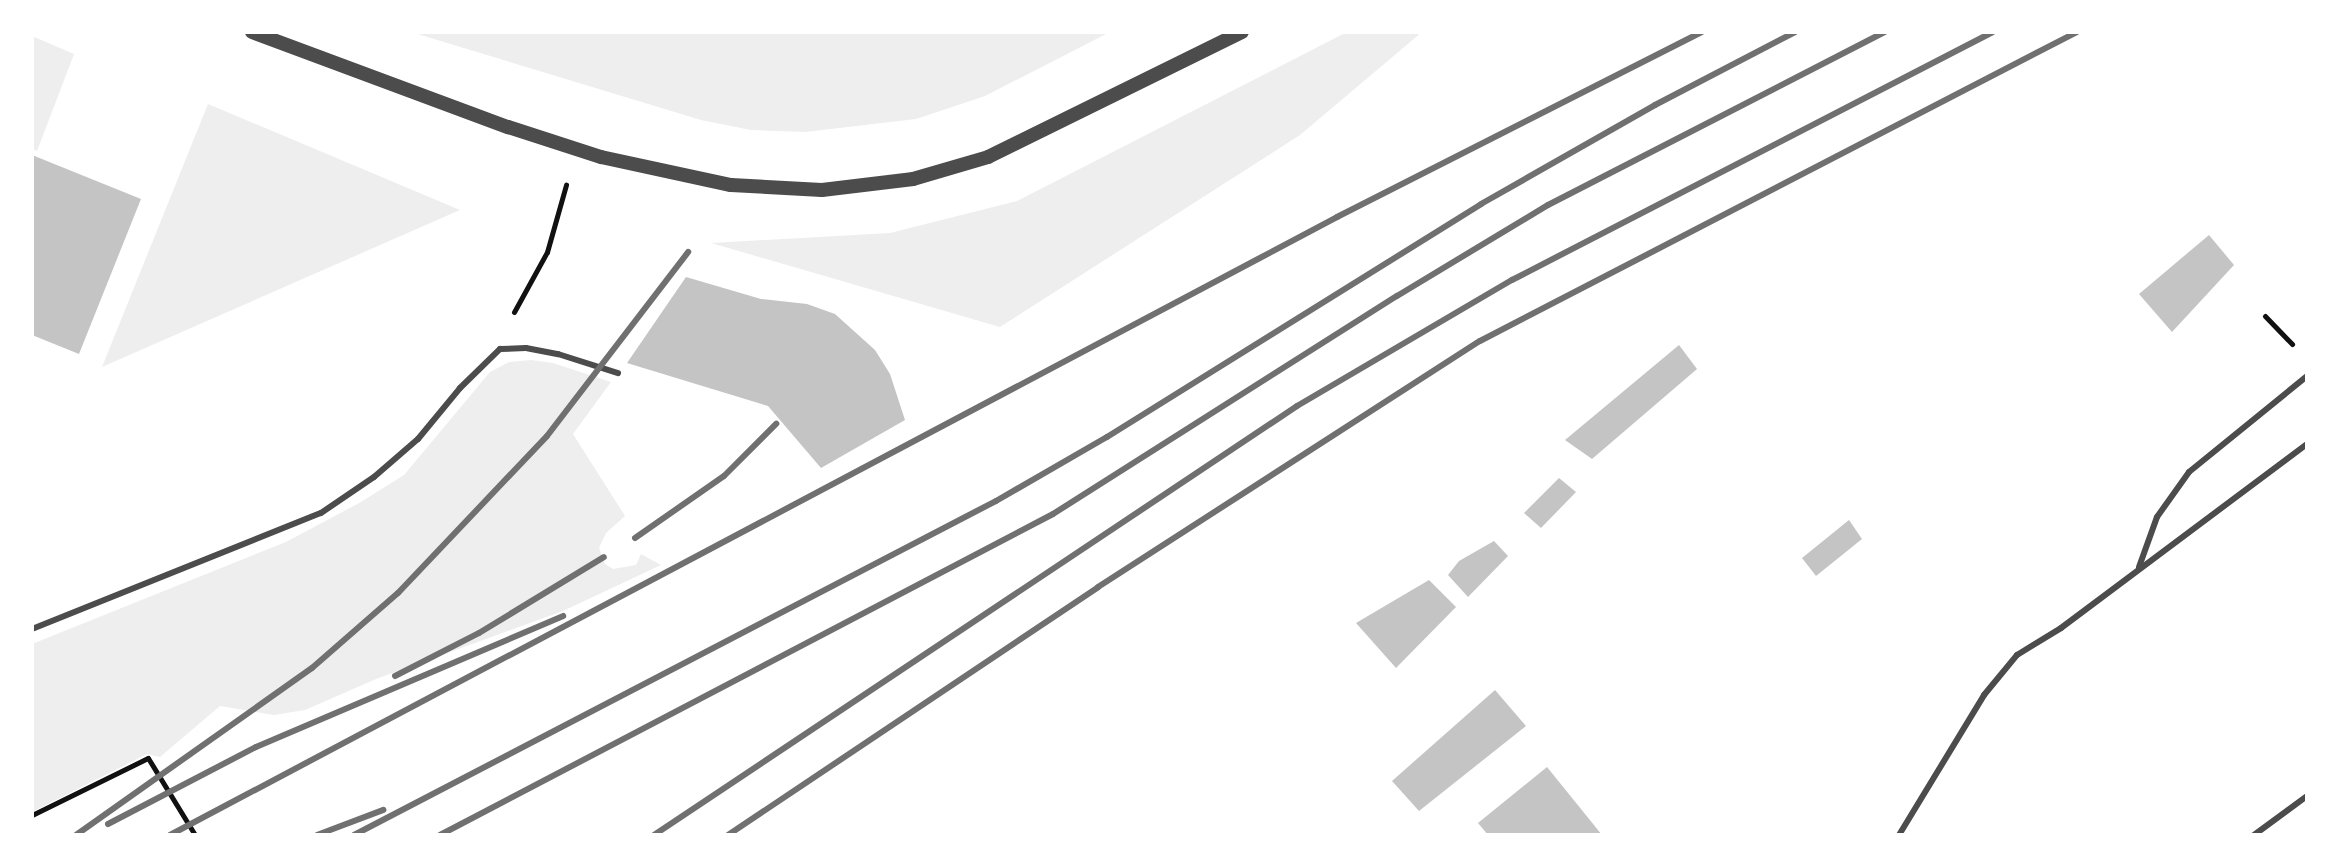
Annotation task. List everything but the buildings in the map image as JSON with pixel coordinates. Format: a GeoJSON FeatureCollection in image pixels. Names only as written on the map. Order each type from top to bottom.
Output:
{"type":"FeatureCollection","features":[{"type":"Feature","properties":{"kind":"street"},"geometry":{"type":"LineString","coordinates":[[252,32],[571,149],[665,174],[758,188],[822,190],[880,185],[944,171],[1015,146],[1242,32]]}},
{"type":"Feature","properties":{"kind":"lane"},"geometry":{"type":"LineString","coordinates":[[32,629],[321,513],[374,477],[418,439],[460,388],[500,349],[526,348],[558,354],[618,373]]}},
{"type":"Feature","properties":{"kind":"lane"},"geometry":{"type":"LineString","coordinates":[[2139,567],[2157,517],[2189,472],[2307,376]]}},
{"type":"Feature","properties":{"kind":"lane"},"geometry":{"type":"LineString","coordinates":[[1899,835],[1984,695],[2017,655],[2061,628],[2307,444]]}},
{"type":"Feature","properties":{"kind":"lane"},"geometry":{"type":"LineString","coordinates":[[2254,835],[2307,796]]}},
{"type":"Feature","properties":{"kind":"path"},"geometry":{"type":"LineString","coordinates":[[500,349],[504,331],[547,252],[564,196],[571,149]]}},
{"type":"Feature","properties":{"kind":"path"},"geometry":{"type":"LineString","coordinates":[[2265,316],[2300,354]]}},
{"type":"Feature","properties":{"kind":"path"},"geometry":{"type":"LineString","coordinates":[[32,815],[148,758],[195,835]]}},
{"type":"Feature","properties":{"kind":"shaded area"},"geometry":{"type":"Polygon","coordinates":[[[411,32],[1110,32],[985,96],[916,119],[805,132],[751,130],[701,120],[411,32]]]}},
{"type":"Feature","properties":{"kind":"shaded area"},"geometry":{"type":"Polygon","coordinates":[[[1347,32],[1422,32],[1300,135],[1000,327],[711,243],[890,233],[1017,201],[1347,32]]]}},
{"type":"Feature","properties":{"kind":"shaded area"},"geometry":{"type":"Polygon","coordinates":[[[32,36],[74,54],[37,151],[32,149],[32,36]]]}},
{"type":"Feature","properties":{"kind":"shaded area"},"geometry":{"type":"Polygon","coordinates":[[[208,104],[460,210],[102,367],[208,104]]]}},
{"type":"Feature","properties":{"kind":"shaded area"},"geometry":{"type":"Polygon","coordinates":[[[531,360],[553,363],[611,382],[573,434],[625,516],[606,533],[599,548],[605,564],[613,569],[636,565],[641,554],[661,565],[563,611],[376,679],[305,710],[274,715],[220,706],[160,757],[147,754],[32,812],[32,644],[286,542],[361,502],[404,475],[490,372],[509,362],[531,360]]]}},
{"type":"Feature","properties":{"kind":"railway"},"geometry":{"type":"LineString","coordinates":[[170,835],[1337,217],[1702,32]]}},
{"type":"Feature","properties":{"kind":"railway"},"geometry":{"type":"LineString","coordinates":[[354,835],[996,501],[1107,437],[1481,204],[1655,105],[1795,32]]}},
{"type":"Feature","properties":{"kind":"railway"},"geometry":{"type":"LineString","coordinates":[[440,835],[1053,514],[1397,296],[1548,205],[1885,32]]}},
{"type":"Feature","properties":{"kind":"railway"},"geometry":{"type":"LineString","coordinates":[[654,835],[1297,406],[1512,280],[1993,32]]}},
{"type":"Feature","properties":{"kind":"railway"},"geometry":{"type":"LineString","coordinates":[[728,835],[1098,587],[1480,341],[2077,32]]}},
{"type":"Feature","properties":{"kind":"railway"},"geometry":{"type":"LineString","coordinates":[[76,835],[312,668],[398,593],[547,436],[688,252]]}},
{"type":"Feature","properties":{"kind":"railway"},"geometry":{"type":"LineString","coordinates":[[635,538],[724,476],[776,424]]}},
{"type":"Feature","properties":{"kind":"railway"},"geometry":{"type":"LineString","coordinates":[[395,676],[479,633],[604,557]]}},
{"type":"Feature","properties":{"kind":"railway"},"geometry":{"type":"LineString","coordinates":[[108,824],[256,747],[563,616]]}},
{"type":"Feature","properties":{"kind":"railway"},"geometry":{"type":"LineString","coordinates":[[317,835],[383,810]]}}]}
